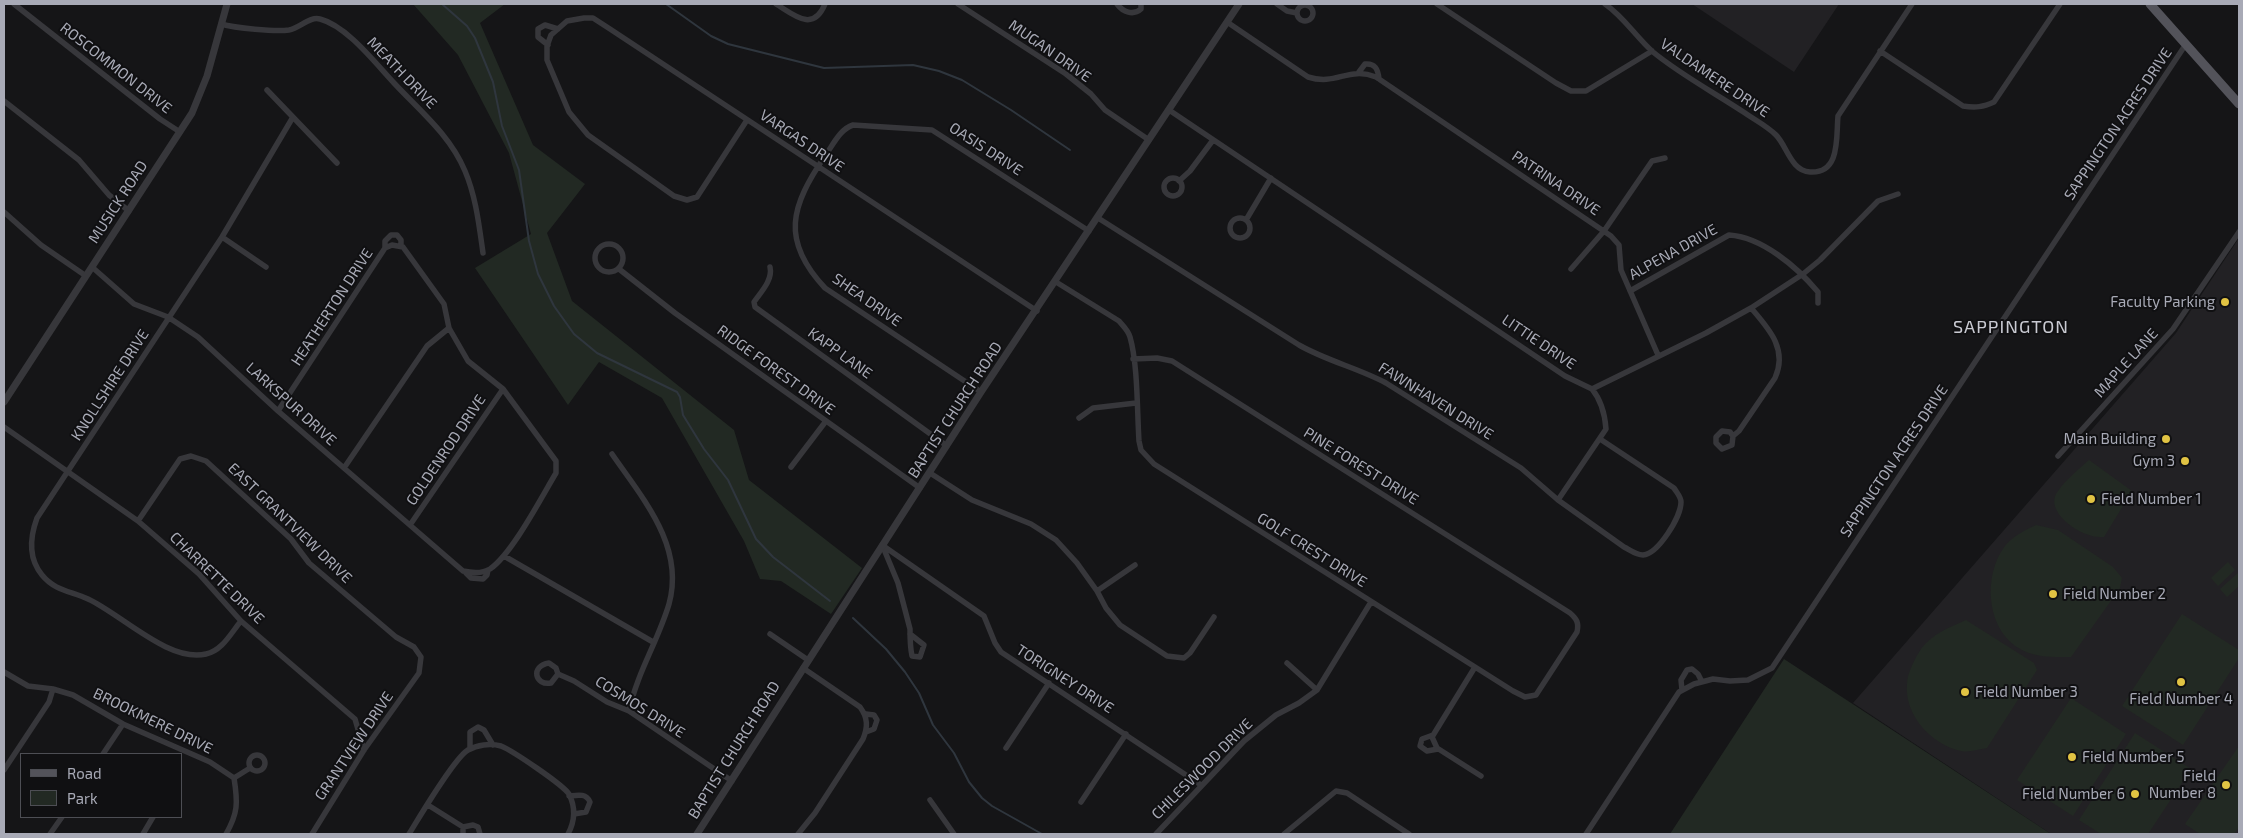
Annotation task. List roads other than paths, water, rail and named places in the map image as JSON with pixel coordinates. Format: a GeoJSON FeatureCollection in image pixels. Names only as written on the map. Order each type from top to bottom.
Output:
{"type":"FeatureCollection","features":[{"type":"Feature","properties":{"kind":"main road"},"geometry":{"type":"LineString","coordinates":[[2150,4],[2239,104]]}},
{"type":"Feature","properties":{"kind":"street","name":"ROSCOMMON DRIVE"},"geometry":{"type":"LineString","coordinates":[[14,4],[160,119],[180,132]]}},
{"type":"Feature","properties":{"kind":"street","name":"MUSICK ROAD"},"geometry":{"type":"LineString","coordinates":[[4,402],[192,114],[202,90],[227,4]]}},
{"type":"Feature","properties":{"kind":"street"},"geometry":{"type":"LineString","coordinates":[[776,4],[800,20],[809,20],[817,15],[822,11],[825,4]]}},
{"type":"Feature","properties":{"kind":"street","name":"MUGAN DRIVE"},"geometry":{"type":"LineString","coordinates":[[958,4],[1066,74],[1090,94],[1105,110],[1149,140]]}},
{"type":"Feature","properties":{"kind":"street"},"geometry":{"type":"LineString","coordinates":[[1118,4],[1119,7],[1131,13],[1136,13],[1141,9],[1142,4]]}},
{"type":"Feature","properties":{"kind":"street","name":"BAPTIST CHURCH ROAD"},"geometry":{"type":"LineString","coordinates":[[697,834],[981,392],[1037,311],[1239,4]]}},
{"type":"Feature","properties":{"kind":"street"},"geometry":{"type":"LineString","coordinates":[[1277,4],[1287,11],[1297,13]]}},
{"type":"Feature","properties":{"kind":"street"},"geometry":{"type":"LineString","coordinates":[[1437,4],[1570,91],[1586,91],[1652,51]]}},
{"type":"Feature","properties":{"kind":"street","name":"VALDAMERE DRIVE"},"geometry":{"type":"LineString","coordinates":[[1605,4],[1620,16],[1652,51],[1775,134],[1798,168],[1809,172],[1820,171],[1828,166],[1833,158],[1837,148],[1838,116],[1880,51]]}},
{"type":"Feature","properties":{"kind":"street"},"geometry":{"type":"LineString","coordinates":[[1912,4],[1880,51],[1963,106],[1978,108],[1994,102],[2060,4]]}},
{"type":"Feature","properties":{"kind":"street","name":"MEATH DRIVE"},"geometry":{"type":"LineString","coordinates":[[221,24],[230,27],[288,30],[315,18],[323,20],[350,37],[369,54],[430,119],[453,147],[465,171],[474,196],[482,252]]}},
{"type":"Feature","properties":{"kind":"street","name":"VARGAS DRIVE"},"geometry":{"type":"LineString","coordinates":[[548,45],[551,35],[567,22],[577,19],[594,18],[1037,311]]}},
{"type":"Feature","properties":{"kind":"street","name":"PATRINA DRIVE"},"geometry":{"type":"LineString","coordinates":[[1227,22],[1308,77],[1322,81],[1359,72],[1379,79],[1604,232],[1619,245],[1621,270],[1658,355]]}},
{"type":"Feature","properties":{"kind":"street"},"geometry":{"type":"LineString","coordinates":[[558,29],[545,24],[538,29],[538,37],[548,45],[547,60],[569,112],[588,135],[674,196],[687,200],[697,197],[747,120]]}},
{"type":"Feature","properties":{"kind":"street","name":"SAPPINGTON ACRES DRIVE"},"geometry":{"type":"LineString","coordinates":[[1682,690],[1712,678],[1730,682],[1748,680],[1772,668],[2186,44]]}},
{"type":"Feature","properties":{"kind":"street","name":"PATRINA DRIVE"},"geometry":{"type":"LineString","coordinates":[[1359,72],[1365,64],[1372,64],[1376,68],[1379,79]]}},
{"type":"Feature","properties":{"kind":"street"},"geometry":{"type":"LineString","coordinates":[[267,90],[337,163]]}},
{"type":"Feature","properties":{"kind":"street"},"geometry":{"type":"LineString","coordinates":[[4,101],[79,160],[109,195],[129,211]]}},
{"type":"Feature","properties":{"kind":"street","name":"LITTIE DRIVE"},"geometry":{"type":"LineString","coordinates":[[1169,110],[1565,376],[1592,389]]}},
{"type":"Feature","properties":{"kind":"street","name":"KNOLLSHIRE DRIVE"},"geometry":{"type":"LineString","coordinates":[[241,621],[218,650],[200,655],[173,649],[146,637],[118,616],[88,599],[61,591],[50,583],[41,574],[31,551],[31,533],[37,518],[222,237],[293,117]]}},
{"type":"Feature","properties":{"kind":"street","name":"OASIS DRIVE"},"geometry":{"type":"LineString","coordinates":[[818,167],[845,128],[853,125],[932,130],[1089,231]]}},
{"type":"Feature","properties":{"kind":"street"},"geometry":{"type":"LineString","coordinates":[[1179,181],[1190,171],[1214,140]]}},
{"type":"Feature","properties":{"kind":"street"},"geometry":{"type":"LineString","coordinates":[[1571,269],[1604,232],[1652,160],[1665,158]]}},
{"type":"Feature","properties":{"kind":"street","name":"SHEA DRIVE"},"geometry":{"type":"LineString","coordinates":[[818,167],[798,203],[794,233],[800,254],[812,274],[825,288],[981,392]]}},
{"type":"Feature","properties":{"kind":"street"},"geometry":{"type":"LineString","coordinates":[[1246,220],[1271,178]]}},
{"type":"Feature","properties":{"kind":"street"},"geometry":{"type":"LineString","coordinates":[[1558,500],[1606,429],[1606,420],[1598,396],[1592,389],[1706,333],[1751,308],[1803,274],[1820,260],[1878,202],[1898,194]]}},
{"type":"Feature","properties":{"kind":"street"},"geometry":{"type":"LineString","coordinates":[[4,212],[41,245],[86,276]]}},
{"type":"Feature","properties":{"kind":"street","name":"FAWNHAVEN DRIVE"},"geometry":{"type":"LineString","coordinates":[[1098,218],[1312,353],[1367,373],[1386,383],[1521,468],[1558,500],[1636,554],[1644,555],[1655,550],[1679,515],[1681,502],[1679,494],[1674,488],[1600,439]]}},
{"type":"Feature","properties":{"kind":"street","name":"MAPLE LANE"},"geometry":{"type":"LineString","coordinates":[[2058,456],[2173,329],[2239,232]]}},
{"type":"Feature","properties":{"kind":"street"},"geometry":{"type":"LineString","coordinates":[[385,248],[385,241],[390,235],[397,235],[401,240],[401,246],[444,304],[449,328],[468,361],[503,389]]}},
{"type":"Feature","properties":{"kind":"street","name":"ALPENA DRIVE"},"geometry":{"type":"LineString","coordinates":[[1630,290],[1729,235],[1743,236],[1756,241],[1803,274],[1818,292],[1818,303]]}},
{"type":"Feature","properties":{"kind":"street"},"geometry":{"type":"LineString","coordinates":[[222,237],[266,268]]}},
{"type":"Feature","properties":{"kind":"street","name":"RIDGE FOREST DRIVE"},"geometry":{"type":"LineString","coordinates":[[609,244],[619,247],[624,256],[623,264],[619,269],[608,272],[600,269],[595,261],[596,254],[601,247],[609,244]]}},
{"type":"Feature","properties":{"kind":"street","name":"HEATHERTON DRIVE"},"geometry":{"type":"LineString","coordinates":[[278,411],[385,248],[392,245],[401,246]]}},
{"type":"Feature","properties":{"kind":"street","name":"LARKSPUR DRIVE"},"geometry":{"type":"LineString","coordinates":[[92,267],[134,304],[168,317],[198,337],[278,411],[466,572],[472,573],[488,570],[504,556],[556,473],[556,461],[503,389]]}},
{"type":"Feature","properties":{"kind":"street","name":"KAPP LANE"},"geometry":{"type":"LineString","coordinates":[[770,267],[772,272],[768,282],[754,302],[755,307],[947,446]]}},
{"type":"Feature","properties":{"kind":"street","name":"RIDGE FOREST DRIVE"},"geometry":{"type":"LineString","coordinates":[[619,269],[675,313],[920,488]]}},
{"type":"Feature","properties":{"kind":"street","name":"GOLF CREST DRIVE"},"geometry":{"type":"LineString","coordinates":[[1056,282],[1119,321],[1130,336],[1142,450],[1154,464],[1513,691]]}},
{"type":"Feature","properties":{"kind":"street"},"geometry":{"type":"LineString","coordinates":[[1733,436],[1744,424],[1779,370],[1780,353],[1773,334],[1751,308]]}},
{"type":"Feature","properties":{"kind":"street"},"geometry":{"type":"LineString","coordinates":[[344,468],[427,346],[449,328]]}},
{"type":"Feature","properties":{"kind":"street","name":"PINE FOREST DRIVE"},"geometry":{"type":"LineString","coordinates":[[1133,359],[1157,358],[1172,362],[1576,618],[1577,632],[1536,696],[1525,697],[1513,691]]}},
{"type":"Feature","properties":{"kind":"street","name":"GOLDENROD DRIVE"},"geometry":{"type":"LineString","coordinates":[[410,525],[503,389]]}},
{"type":"Feature","properties":{"kind":"street"},"geometry":{"type":"LineString","coordinates":[[1079,418],[1093,408],[1136,403]]}},
{"type":"Feature","properties":{"kind":"street"},"geometry":{"type":"LineString","coordinates":[[791,467],[826,421]]}},
{"type":"Feature","properties":{"kind":"street","name":"CHARRETTE DRIVE"},"geometry":{"type":"LineString","coordinates":[[4,427],[69,470],[138,521],[199,574],[241,621],[355,719],[364,750]]}},
{"type":"Feature","properties":{"kind":"street"},"geometry":{"type":"LineString","coordinates":[[612,454],[657,520],[671,553],[673,580],[668,604],[633,694],[629,711]]}},
{"type":"Feature","properties":{"kind":"street","name":"EAST GRANTVIEW DRIVE"},"geometry":{"type":"LineString","coordinates":[[138,521],[180,459],[191,456],[206,462],[291,539],[309,562],[396,637],[419,651],[421,657],[419,672]]}},
{"type":"Feature","properties":{"kind":"street"},"geometry":{"type":"LineString","coordinates":[[930,473],[972,500],[1031,524],[1056,540],[1077,563],[1097,590],[1106,608],[1120,625],[1167,656],[1184,658],[1190,653],[1214,617]]}},
{"type":"Feature","properties":{"kind":"street"},"geometry":{"type":"LineString","coordinates":[[882,545],[898,583],[910,634]]}},
{"type":"Feature","properties":{"kind":"street","name":"TORIGNEY DRIVE"},"geometry":{"type":"LineString","coordinates":[[882,545],[984,616],[995,643],[1001,652],[1201,785]]}},
{"type":"Feature","properties":{"kind":"street"},"geometry":{"type":"LineString","coordinates":[[504,556],[653,642]]}},
{"type":"Feature","properties":{"kind":"street"},"geometry":{"type":"LineString","coordinates":[[1097,590],[1135,565]]}},
{"type":"Feature","properties":{"kind":"street"},"geometry":{"type":"LineString","coordinates":[[1287,663],[1316,690],[1371,602]]}},
{"type":"Feature","properties":{"kind":"street"},"geometry":{"type":"LineString","coordinates":[[770,634],[808,660]]}},
{"type":"Feature","properties":{"kind":"street"},"geometry":{"type":"LineString","coordinates":[[1438,749],[1427,751],[1420,746],[1422,739],[1432,735],[1475,667]]}},
{"type":"Feature","properties":{"kind":"street"},"geometry":{"type":"LineString","coordinates":[[803,668],[853,702],[866,714],[874,715],[877,720],[874,729],[866,732]]}},
{"type":"Feature","properties":{"kind":"street"},"geometry":{"type":"LineString","coordinates":[[1586,834],[1673,700],[1682,690],[1681,680],[1683,672],[1692,670],[1698,674],[1702,682]]}},
{"type":"Feature","properties":{"kind":"street","name":"BROOKMERE DRIVE"},"geometry":{"type":"LineString","coordinates":[[4,672],[28,686],[53,689],[72,695],[123,724],[184,748],[234,778]]}},
{"type":"Feature","properties":{"kind":"street","name":"GRANTVIEW DRIVE"},"geometry":{"type":"LineString","coordinates":[[312,834],[364,750],[419,672]]}},
{"type":"Feature","properties":{"kind":"street","name":"COSMOS DRIVE"},"geometry":{"type":"LineString","coordinates":[[558,674],[574,680],[607,702],[629,711],[732,781]]}},
{"type":"Feature","properties":{"kind":"street"},"geometry":{"type":"LineString","coordinates":[[1006,748],[1049,683]]}},
{"type":"Feature","properties":{"kind":"street"},"geometry":{"type":"LineString","coordinates":[[4,770],[49,702],[53,689]]}},
{"type":"Feature","properties":{"kind":"street","name":"CHILESWOOD DRIVE"},"geometry":{"type":"LineString","coordinates":[[1156,834],[1244,741],[1276,715],[1299,703],[1316,690]]}},
{"type":"Feature","properties":{"kind":"street"},"geometry":{"type":"LineString","coordinates":[[798,834],[815,814],[866,732],[866,714]]}},
{"type":"Feature","properties":{"kind":"street"},"geometry":{"type":"LineString","coordinates":[[104,753],[123,724]]}},
{"type":"Feature","properties":{"kind":"street"},"geometry":{"type":"LineString","coordinates":[[470,749],[470,732],[478,727],[484,730],[493,745]]}},
{"type":"Feature","properties":{"kind":"street"},"geometry":{"type":"LineString","coordinates":[[1081,802],[1126,734]]}},
{"type":"Feature","properties":{"kind":"street"},"geometry":{"type":"LineString","coordinates":[[1432,735],[1433,743],[1438,749],[1481,776]]}},
{"type":"Feature","properties":{"kind":"street"},"geometry":{"type":"LineString","coordinates":[[409,834],[455,764],[466,751],[483,745],[504,748],[561,786],[569,796],[574,814],[568,834]]}},
{"type":"Feature","properties":{"kind":"street"},"geometry":{"type":"LineString","coordinates":[[182,753],[184,748]]}},
{"type":"Feature","properties":{"kind":"street"},"geometry":{"type":"LineString","coordinates":[[226,834],[235,818],[236,811],[234,778],[250,768]]}},
{"type":"Feature","properties":{"kind":"street"},"geometry":{"type":"LineString","coordinates":[[1284,834],[1336,791],[1347,793],[1408,834]]}},
{"type":"Feature","properties":{"kind":"street"},"geometry":{"type":"LineString","coordinates":[[569,796],[583,795],[590,802],[586,812],[574,814]]}},
{"type":"Feature","properties":{"kind":"street"},"geometry":{"type":"LineString","coordinates":[[930,800],[947,831],[954,834]]}},
{"type":"Feature","properties":{"kind":"street"},"geometry":{"type":"LineString","coordinates":[[428,804],[462,827],[473,825],[478,827],[480,834]]}},
{"type":"Feature","properties":{"kind":"street"},"geometry":{"type":"LineString","coordinates":[[50,834],[61,818]]}},
{"type":"Feature","properties":{"kind":"street"},"geometry":{"type":"LineString","coordinates":[[142,834],[152,818]]}},
{"type":"Feature","properties":{"kind":"street"},"geometry":{"type":"LineString","coordinates":[[462,827],[463,834]]}},
{"type":"Feature","properties":{"kind":"waterway"},"geometry":{"type":"LineString","coordinates":[[442,4],[467,26],[475,38],[493,82],[502,126],[519,170],[529,241],[538,274],[554,306],[574,334],[597,353],[677,392],[680,397],[683,415],[704,449],[728,480],[756,539],[773,557],[830,601]]}},
{"type":"Feature","properties":{"kind":"waterway"},"geometry":{"type":"LineString","coordinates":[[666,4],[711,36],[728,44],[824,68],[913,65],[939,71],[962,80],[1070,150]]}},
{"type":"Feature","properties":{"kind":"waterway"},"geometry":{"type":"LineString","coordinates":[[853,618],[886,649],[905,672],[919,693],[933,725],[954,753],[969,782],[982,798],[992,806],[1042,834]]}},
{"type":"Feature","properties":{"kind":"place","name":"Faculty Parking"},"geometry":{"type":"Point","coordinates":[2225,302]}},
{"type":"Feature","properties":{"kind":"place","name":"Main Building"},"geometry":{"type":"Point","coordinates":[2166,439]}},
{"type":"Feature","properties":{"kind":"place","name":"Gym 3"},"geometry":{"type":"Point","coordinates":[2185,461]}},
{"type":"Feature","properties":{"kind":"place","name":"Field Number 1"},"geometry":{"type":"Point","coordinates":[2091,499]}},
{"type":"Feature","properties":{"kind":"place","name":"Field Number 2"},"geometry":{"type":"Point","coordinates":[2053,594]}},
{"type":"Feature","properties":{"kind":"place","name":"Field Number 4"},"geometry":{"type":"Point","coordinates":[2181,682]}},
{"type":"Feature","properties":{"kind":"place","name":"Field Number 3"},"geometry":{"type":"Point","coordinates":[1965,692]}},
{"type":"Feature","properties":{"kind":"place","name":"Field Number 5"},"geometry":{"type":"Point","coordinates":[2072,757]}},
{"type":"Feature","properties":{"kind":"place","name":"Field Number 8"},"geometry":{"type":"Point","coordinates":[2226,785]}},
{"type":"Feature","properties":{"kind":"place","name":"Field Number 6"},"geometry":{"type":"Point","coordinates":[2135,794]}},
{"type":"Feature","properties":{"kind":"district","name":"SAPPINGTON"},"geometry":{"type":"Point","coordinates":[2011,327]}}]}
